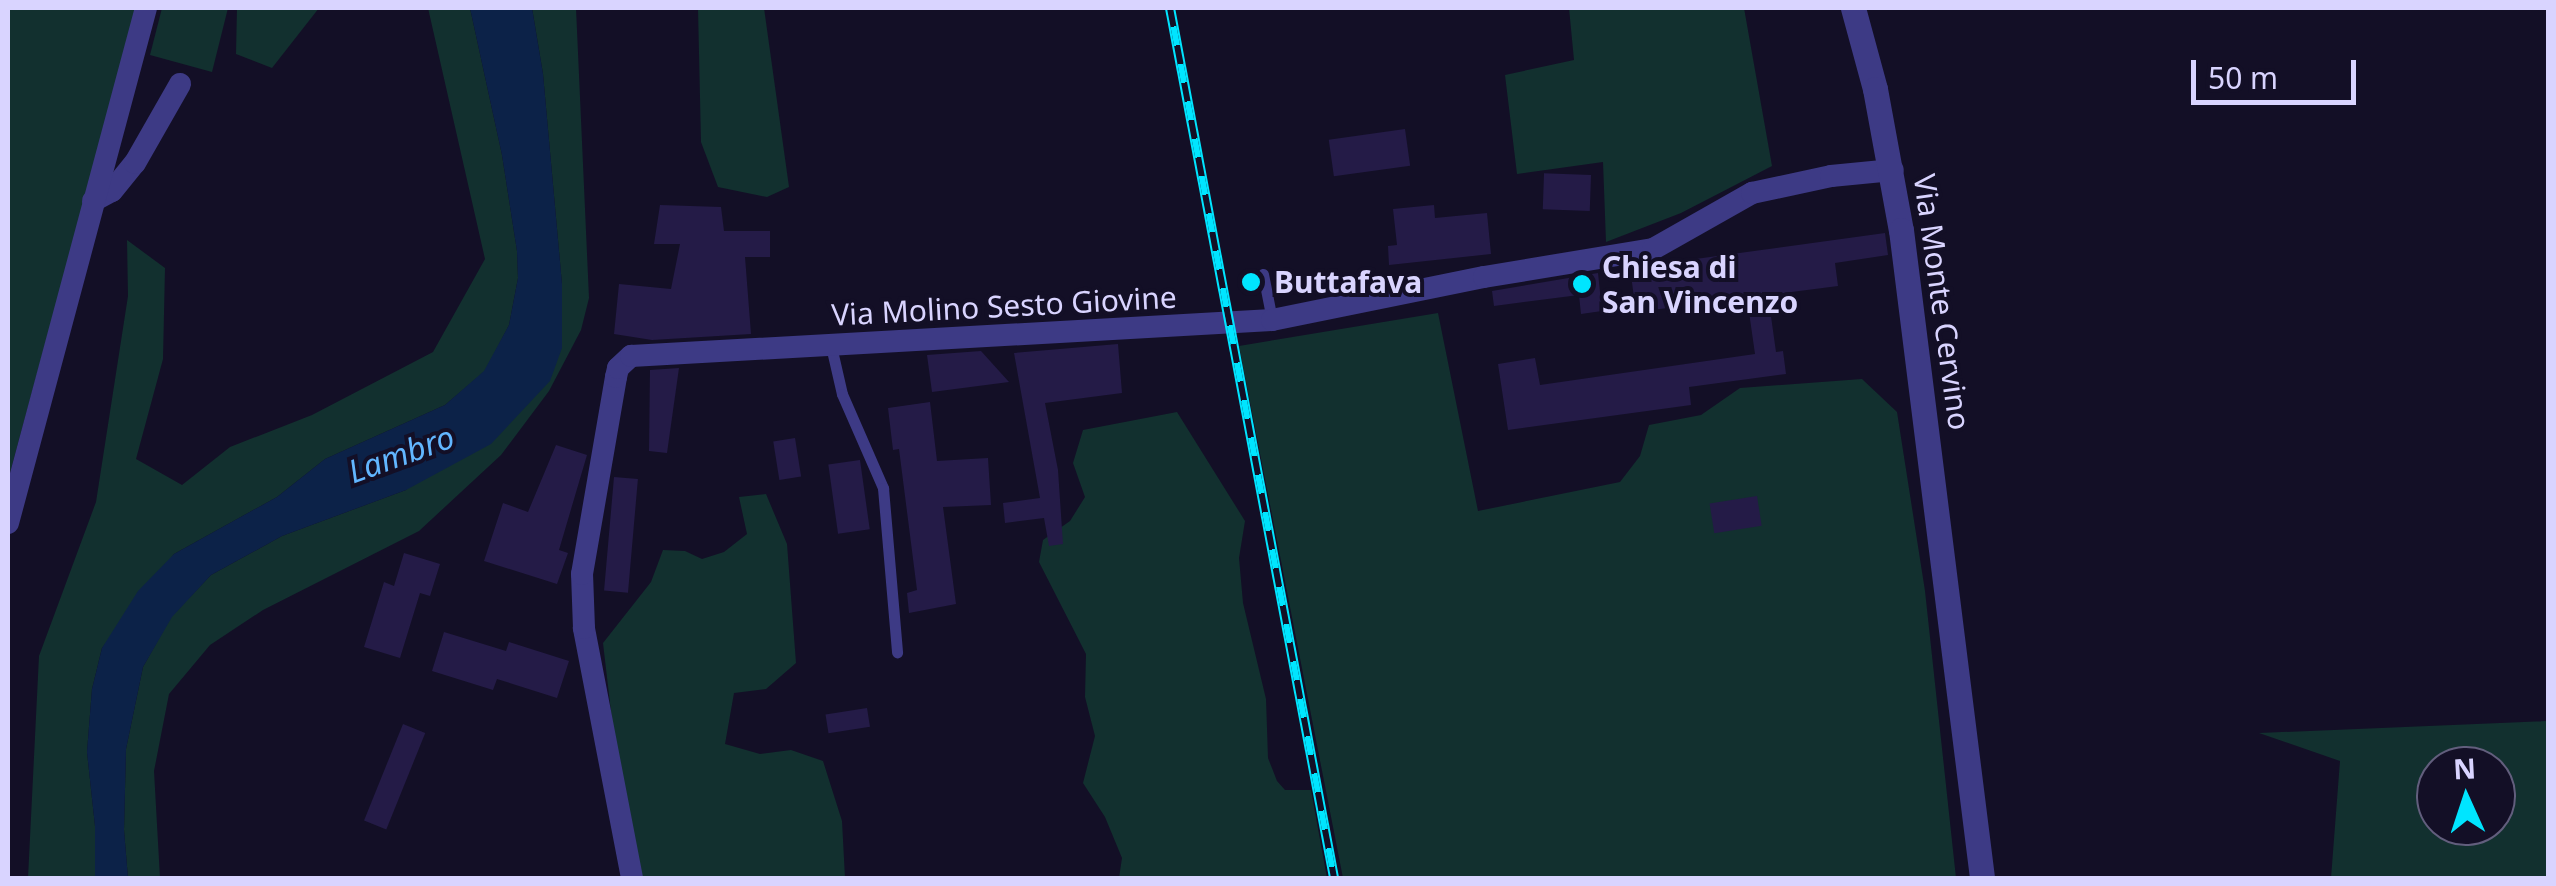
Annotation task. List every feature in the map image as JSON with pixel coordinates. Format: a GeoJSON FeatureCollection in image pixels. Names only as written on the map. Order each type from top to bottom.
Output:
{"type":"FeatureCollection","features":[{"type":"Feature","properties":{"kind":"street"},"geometry":{"type":"LineString","coordinates":[[8,523],[146,8]]}},
{"type":"Feature","properties":{"kind":"street","name":"Via Monte Cervino"},"geometry":{"type":"LineString","coordinates":[[1853,8],[1892,170],[1982,878]]}},
{"type":"Feature","properties":{"kind":"street"},"geometry":{"type":"LineString","coordinates":[[93,202],[112,191],[135,163],[180,84]]}},
{"type":"Feature","properties":{"kind":"street","name":"Via Molino Sesto Giovine"},"geometry":{"type":"LineString","coordinates":[[632,878],[582,608],[582,574],[618,368],[631,356],[1272,320],[1484,277],[1654,249],[1752,193],[1831,176],[1892,170]]}},
{"type":"Feature","properties":{"kind":"lane"},"geometry":{"type":"LineString","coordinates":[[1263,274],[1272,320]]}},
{"type":"Feature","properties":{"kind":"lane"},"geometry":{"type":"LineString","coordinates":[[831,346],[842,394],[883,488],[897,652]]}},
{"type":"Feature","properties":{"kind":"green space"},"geometry":{"type":"Polygon","coordinates":[[[8,8],[137,8],[8,480],[8,8]]]}},
{"type":"Feature","properties":{"kind":"green space"},"geometry":{"type":"Polygon","coordinates":[[[162,8],[228,8],[212,72],[150,55],[162,8]]]}},
{"type":"Feature","properties":{"kind":"green space"},"geometry":{"type":"Polygon","coordinates":[[[237,8],[319,8],[272,68],[236,54],[237,8]]]}},
{"type":"Feature","properties":{"kind":"green space"},"geometry":{"type":"Polygon","coordinates":[[[428,8],[470,8],[502,155],[517,251],[518,278],[509,325],[485,371],[445,405],[325,459],[277,497],[174,554],[102,648],[92,689],[87,752],[95,826],[95,878],[28,878],[39,656],[96,502],[128,296],[127,240],[165,268],[163,359],[136,459],[182,485],[230,447],[312,415],[433,352],[485,259],[428,8]]]}},
{"type":"Feature","properties":{"kind":"green space"},"geometry":{"type":"Polygon","coordinates":[[[532,8],[576,8],[589,298],[581,330],[549,391],[501,455],[419,531],[263,610],[210,645],[169,694],[154,771],[160,878],[128,878],[124,830],[126,749],[143,667],[171,617],[211,575],[282,536],[406,490],[562,284],[543,74],[532,8]]]}},
{"type":"Feature","properties":{"kind":"green space"},"geometry":{"type":"Polygon","coordinates":[[[698,8],[764,8],[789,187],[767,197],[718,187],[701,142],[698,8]]]}},
{"type":"Feature","properties":{"kind":"green space"},"geometry":{"type":"Polygon","coordinates":[[[1569,8],[1744,8],[1772,166],[1681,213],[1606,242],[1603,162],[1517,174],[1505,75],[1574,60],[1569,8]]]}},
{"type":"Feature","properties":{"kind":"green space"},"geometry":{"type":"Polygon","coordinates":[[[1438,313],[1478,511],[1620,482],[1640,456],[1649,425],[1701,415],[1740,388],[1862,379],[1897,412],[1925,591],[1956,878],[1343,878],[1239,346],[1438,313]]]}},
{"type":"Feature","properties":{"kind":"green space"},"geometry":{"type":"Polygon","coordinates":[[[1177,412],[1245,521],[1239,558],[1243,603],[1266,699],[1268,758],[1285,790],[1311,790],[1327,878],[1119,878],[1122,858],[1105,817],[1083,783],[1095,736],[1085,697],[1086,654],[1039,562],[1043,540],[1070,521],[1085,497],[1073,463],[1083,430],[1177,412]]]}},
{"type":"Feature","properties":{"kind":"green space"},"geometry":{"type":"Polygon","coordinates":[[[766,494],[787,544],[796,663],[766,689],[734,693],[725,744],[760,754],[791,750],[823,761],[842,821],[845,878],[641,878],[615,746],[603,643],[651,582],[663,550],[685,551],[702,559],[724,552],[747,534],[739,497],[766,494]]]}},
{"type":"Feature","properties":{"kind":"green space"},"geometry":{"type":"Polygon","coordinates":[[[2548,721],[2548,878],[2331,878],[2340,761],[2259,733],[2548,721]]]}},
{"type":"Feature","properties":{"kind":"water","name":"Lambro"},"geometry":{"type":"Polygon","coordinates":[[[470,8],[532,8],[543,74],[562,284],[562,348],[550,381],[491,444],[406,490],[282,536],[211,575],[172,617],[143,667],[126,749],[124,830],[128,878],[95,878],[95,826],[87,752],[92,689],[102,648],[138,591],[174,554],[277,497],[325,459],[445,405],[484,371],[509,325],[518,278],[517,251],[502,155],[470,8]]]}},
{"type":"Feature","properties":{"kind":"building"},"geometry":{"type":"Polygon","coordinates":[[[1405,129],[1410,166],[1334,176],[1329,140],[1405,129]]]}},
{"type":"Feature","properties":{"kind":"building"},"geometry":{"type":"Polygon","coordinates":[[[1544,173],[1591,175],[1590,211],[1543,209],[1544,173]]]}},
{"type":"Feature","properties":{"kind":"building"},"geometry":{"type":"Polygon","coordinates":[[[660,205],[721,207],[724,231],[770,231],[770,257],[745,257],[751,334],[652,340],[614,334],[619,284],[671,289],[680,244],[654,244],[660,205]]]}},
{"type":"Feature","properties":{"kind":"building"},"geometry":{"type":"Polygon","coordinates":[[[1434,205],[1435,218],[1487,213],[1491,254],[1389,265],[1388,246],[1397,245],[1393,209],[1434,205]]]}},
{"type":"Feature","properties":{"kind":"building"},"geometry":{"type":"Polygon","coordinates":[[[1885,233],[1888,255],[1835,263],[1838,286],[1768,295],[1776,352],[1783,351],[1786,374],[1689,387],[1691,405],[1508,430],[1498,364],[1535,358],[1540,385],[1755,354],[1747,298],[1636,312],[1630,268],[1885,233]]]}},
{"type":"Feature","properties":{"kind":"building"},"geometry":{"type":"Polygon","coordinates":[[[1598,273],[1602,311],[1581,314],[1579,295],[1494,306],[1492,291],[1598,273]]]}},
{"type":"Feature","properties":{"kind":"building"},"geometry":{"type":"Polygon","coordinates":[[[1118,344],[1122,393],[1045,403],[1058,470],[1063,544],[1049,546],[1044,518],[1005,523],[1003,503],[1040,498],[1014,353],[1118,344]]]}},
{"type":"Feature","properties":{"kind":"building"},"geometry":{"type":"Polygon","coordinates":[[[981,351],[1009,382],[932,392],[927,355],[981,351]]]}},
{"type":"Feature","properties":{"kind":"building"},"geometry":{"type":"Polygon","coordinates":[[[679,368],[667,453],[649,451],[650,370],[679,368]]]}},
{"type":"Feature","properties":{"kind":"building"},"geometry":{"type":"Polygon","coordinates":[[[930,402],[937,461],[988,458],[991,505],[943,507],[956,604],[909,613],[907,593],[917,590],[899,449],[893,450],[888,408],[930,402]]]}},
{"type":"Feature","properties":{"kind":"building"},"geometry":{"type":"Polygon","coordinates":[[[795,438],[801,477],[779,480],[773,441],[795,438]]]}},
{"type":"Feature","properties":{"kind":"building"},"geometry":{"type":"Polygon","coordinates":[[[556,445],[587,455],[559,550],[568,553],[557,584],[484,561],[503,503],[528,512],[556,445]]]}},
{"type":"Feature","properties":{"kind":"building"},"geometry":{"type":"Polygon","coordinates":[[[860,460],[870,529],[838,534],[828,464],[860,460]]]}},
{"type":"Feature","properties":{"kind":"building"},"geometry":{"type":"Polygon","coordinates":[[[614,477],[638,479],[628,593],[604,591],[614,477]]]}},
{"type":"Feature","properties":{"kind":"building"},"geometry":{"type":"Polygon","coordinates":[[[1757,496],[1762,526],[1714,533],[1710,504],[1757,496]]]}},
{"type":"Feature","properties":{"kind":"building"},"geometry":{"type":"Polygon","coordinates":[[[404,553],[440,564],[430,596],[420,593],[400,658],[364,647],[384,582],[394,586],[404,553]]]}},
{"type":"Feature","properties":{"kind":"building"},"geometry":{"type":"Polygon","coordinates":[[[444,632],[506,651],[509,642],[569,661],[557,698],[497,679],[493,690],[432,671],[444,632]]]}},
{"type":"Feature","properties":{"kind":"building"},"geometry":{"type":"Polygon","coordinates":[[[867,708],[870,727],[828,733],[826,715],[867,708]]]}},
{"type":"Feature","properties":{"kind":"building"},"geometry":{"type":"Polygon","coordinates":[[[403,724],[425,733],[386,829],[364,820],[403,724]]]}},
{"type":"Feature","properties":{"kind":"railway"},"geometry":{"type":"LineString","coordinates":[[1170,8],[1334,878]]}},
{"type":"Feature","properties":{"kind":"place","name":"Buttafava"},"geometry":{"type":"Point","coordinates":[1251,282]}},
{"type":"Feature","properties":{"kind":"place","name":"Chiesa di San Vincenzo"},"geometry":{"type":"Point","coordinates":[1582,284]}}]}
